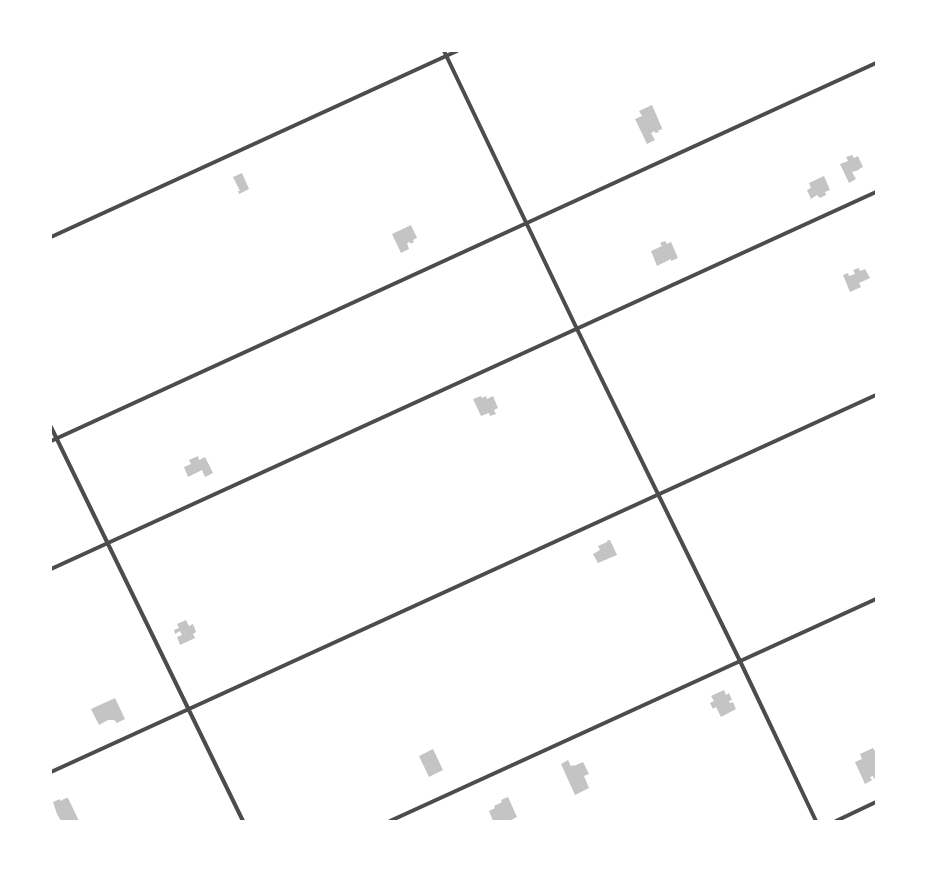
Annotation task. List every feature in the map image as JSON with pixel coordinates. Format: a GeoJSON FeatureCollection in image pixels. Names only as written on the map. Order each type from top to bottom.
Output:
{"type":"FeatureCollection","features":[{"type":"Feature","properties":{"kind":"street"},"geometry":{"type":"LineString","coordinates":[[444,51],[816,821]]}},
{"type":"Feature","properties":{"kind":"street"},"geometry":{"type":"LineString","coordinates":[[51,237],[457,51]]}},
{"type":"Feature","properties":{"kind":"street"},"geometry":{"type":"LineString","coordinates":[[51,441],[876,63]]}},
{"type":"Feature","properties":{"kind":"street"},"geometry":{"type":"LineString","coordinates":[[51,569],[876,192]]}},
{"type":"Feature","properties":{"kind":"street"},"geometry":{"type":"LineString","coordinates":[[51,772],[876,395]]}},
{"type":"Feature","properties":{"kind":"street"},"geometry":{"type":"LineString","coordinates":[[51,426],[242,821]]}},
{"type":"Feature","properties":{"kind":"street"},"geometry":{"type":"LineString","coordinates":[[390,821],[876,599]]}},
{"type":"Feature","properties":{"kind":"street"},"geometry":{"type":"LineString","coordinates":[[836,821],[876,802]]}},
{"type":"Feature","properties":{"kind":"building"},"geometry":{"type":"Polygon","coordinates":[[[652,105],[662,128],[658,130],[659,132],[651,133],[655,140],[647,144],[635,119],[642,116],[639,111],[652,105]]]}},
{"type":"Feature","properties":{"kind":"building"},"geometry":{"type":"Polygon","coordinates":[[[852,155],[854,158],[858,156],[863,167],[852,172],[856,179],[849,183],[840,164],[848,161],[846,157],[852,155]]]}},
{"type":"Feature","properties":{"kind":"building"},"geometry":{"type":"Polygon","coordinates":[[[242,173],[249,189],[239,194],[238,191],[240,191],[233,177],[242,173]]]}},
{"type":"Feature","properties":{"kind":"building"},"geometry":{"type":"Polygon","coordinates":[[[824,176],[830,190],[825,192],[826,195],[820,198],[817,195],[811,199],[807,190],[811,188],[809,183],[824,176]]]}},
{"type":"Feature","properties":{"kind":"building"},"geometry":{"type":"Polygon","coordinates":[[[411,225],[417,238],[410,244],[410,242],[407,243],[409,249],[401,253],[392,234],[411,225]]]}},
{"type":"Feature","properties":{"kind":"building"},"geometry":{"type":"Polygon","coordinates":[[[665,241],[667,244],[671,242],[678,258],[671,261],[671,259],[657,266],[651,251],[662,246],[660,243],[665,241]]]}},
{"type":"Feature","properties":{"kind":"building"},"geometry":{"type":"Polygon","coordinates":[[[859,268],[860,271],[865,269],[870,278],[859,283],[861,287],[850,292],[843,275],[848,273],[849,276],[855,274],[853,270],[859,268]]]}},
{"type":"Feature","properties":{"kind":"building"},"geometry":{"type":"Polygon","coordinates":[[[481,396],[482,398],[486,396],[487,399],[493,396],[498,408],[494,410],[496,414],[490,416],[489,413],[481,416],[473,399],[481,396]]]}},
{"type":"Feature","properties":{"kind":"building"},"geometry":{"type":"Polygon","coordinates":[[[198,456],[199,460],[205,457],[213,473],[205,477],[202,470],[188,477],[184,467],[191,464],[189,460],[198,456]]]}},
{"type":"Feature","properties":{"kind":"building"},"geometry":{"type":"Polygon","coordinates":[[[610,540],[617,555],[598,563],[593,554],[600,550],[598,546],[610,540]]]}},
{"type":"Feature","properties":{"kind":"building"},"geometry":{"type":"Polygon","coordinates":[[[186,620],[189,626],[193,624],[196,632],[193,634],[195,638],[180,645],[177,637],[182,635],[180,631],[175,634],[174,630],[179,628],[177,624],[186,620]]]}},
{"type":"Feature","properties":{"kind":"building"},"geometry":{"type":"Polygon","coordinates":[[[724,690],[726,695],[729,693],[732,700],[729,701],[730,703],[733,702],[736,709],[721,717],[716,707],[713,709],[710,703],[714,701],[711,696],[724,690]]]}},
{"type":"Feature","properties":{"kind":"building"},"geometry":{"type":"Polygon","coordinates":[[[115,698],[125,719],[117,723],[114,720],[108,720],[99,725],[91,709],[115,698]]]}},
{"type":"Feature","properties":{"kind":"building"},"geometry":{"type":"Polygon","coordinates":[[[873,748],[876,753],[876,778],[870,777],[872,780],[865,784],[855,762],[862,759],[860,754],[873,748]]]}},
{"type":"Feature","properties":{"kind":"building"},"geometry":{"type":"Polygon","coordinates":[[[433,749],[443,770],[429,777],[419,756],[433,749]]]}},
{"type":"Feature","properties":{"kind":"building"},"geometry":{"type":"Polygon","coordinates":[[[568,760],[571,766],[583,762],[589,774],[584,776],[589,788],[575,795],[561,764],[568,760]]]}},
{"type":"Feature","properties":{"kind":"building"},"geometry":{"type":"Polygon","coordinates":[[[508,797],[517,817],[509,821],[493,821],[489,811],[502,802],[501,800],[508,797]]]}},
{"type":"Feature","properties":{"kind":"building"},"geometry":{"type":"Polygon","coordinates":[[[68,798],[79,821],[61,821],[57,814],[53,802],[68,798]]]}}]}
